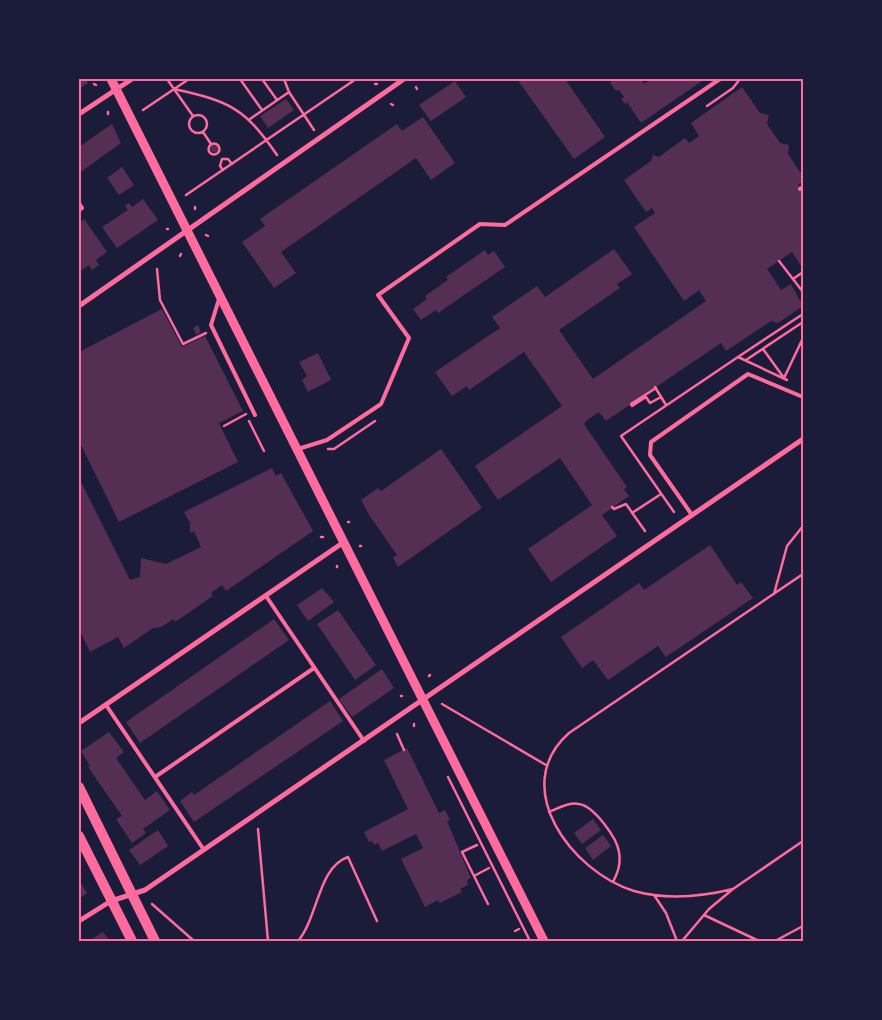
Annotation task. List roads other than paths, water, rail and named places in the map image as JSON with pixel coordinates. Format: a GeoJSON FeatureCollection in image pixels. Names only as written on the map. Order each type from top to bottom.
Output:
{"type":"FeatureCollection","features":[{"type":"Feature","properties":{"kind":"main road"},"geometry":{"type":"LineString","coordinates":[[79,787],[156,941]]}},
{"type":"Feature","properties":{"kind":"main road"},"geometry":{"type":"LineString","coordinates":[[79,836],[132,941]]}},
{"type":"Feature","properties":{"kind":"street"},"geometry":{"type":"LineString","coordinates":[[111,79],[544,941]]}},
{"type":"Feature","properties":{"kind":"street"},"geometry":{"type":"LineString","coordinates":[[79,114],[132,79]]}},
{"type":"Feature","properties":{"kind":"street"},"geometry":{"type":"LineString","coordinates":[[79,306],[188,232],[396,81],[404,79]]}},
{"type":"Feature","properties":{"kind":"street"},"geometry":{"type":"LineString","coordinates":[[79,920],[111,901],[132,896],[148,888],[803,439]]}},
{"type":"Feature","properties":{"kind":"street"},"geometry":{"type":"LineString","coordinates":[[79,723],[344,542]]}},
{"type":"Feature","properties":{"kind":"lane"},"geometry":{"type":"LineString","coordinates":[[298,449],[327,440],[381,404],[409,338],[378,295],[480,224],[505,225],[720,79]]}},
{"type":"Feature","properties":{"kind":"lane"},"geometry":{"type":"LineString","coordinates":[[79,203],[82,208],[79,210]]}},
{"type":"Feature","properties":{"kind":"lane"},"geometry":{"type":"LineString","coordinates":[[220,293],[211,325],[255,416]]}},
{"type":"Feature","properties":{"kind":"lane"},"geometry":{"type":"LineString","coordinates":[[692,515],[650,454],[652,442],[748,374],[803,397]]}},
{"type":"Feature","properties":{"kind":"lane"},"geometry":{"type":"LineString","coordinates":[[266,596],[364,741]]}},
{"type":"Feature","properties":{"kind":"lane"},"geometry":{"type":"LineString","coordinates":[[155,777],[314,668]]}},
{"type":"Feature","properties":{"kind":"lane"},"geometry":{"type":"LineString","coordinates":[[106,705],[204,850]]}}]}
